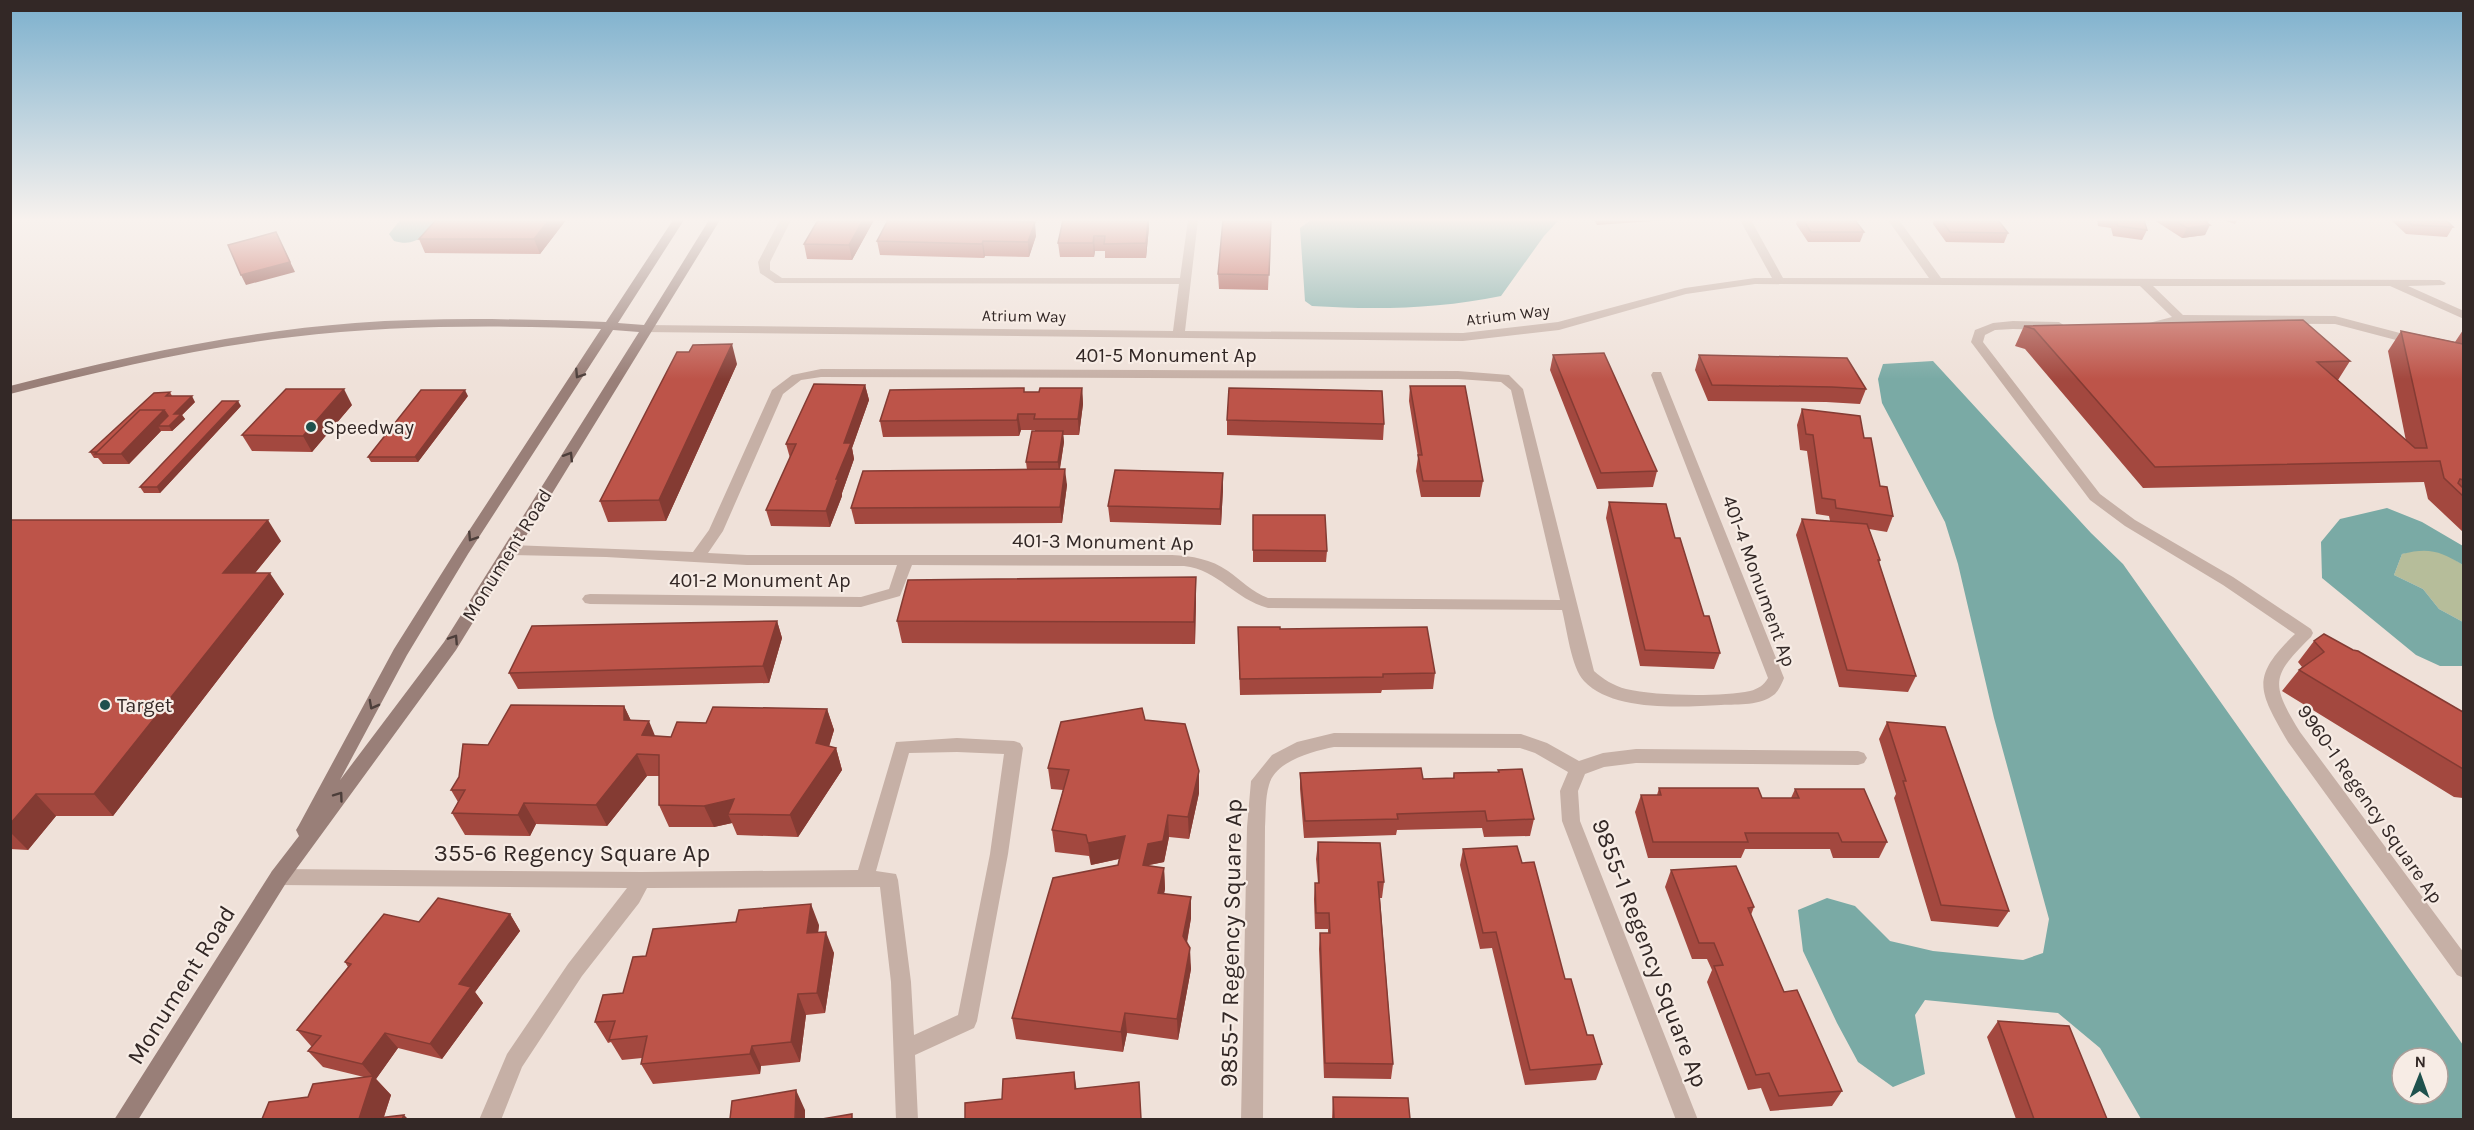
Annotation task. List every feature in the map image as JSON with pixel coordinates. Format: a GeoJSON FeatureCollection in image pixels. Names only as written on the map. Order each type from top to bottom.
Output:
{"type":"FeatureCollection","features":[{"type":"Feature","properties":{"kind":"main road","name":"Monument Road"},"geometry":{"type":"LineString","coordinates":[[279,877],[400,653],[462,552],[645,273]]}},
{"type":"Feature","properties":{"kind":"main road","name":"Monument Road"},"geometry":{"type":"LineString","coordinates":[[125,1119],[279,877],[450,646],[681,273]]}},
{"type":"Feature","properties":{"kind":"main road"},"geometry":{"type":"LineString","coordinates":[[10,390],[130,360],[217,344],[310,331],[401,325],[611,325],[646,328]]}},
{"type":"Feature","properties":{"kind":"street"},"geometry":{"type":"LineString","coordinates":[[768,273],[779,280],[1184,281]]}},
{"type":"Feature","properties":{"kind":"street"},"geometry":{"type":"LineString","coordinates":[[1179,334],[1185,273]]}},
{"type":"Feature","properties":{"kind":"street"},"geometry":{"type":"LineString","coordinates":[[1775,273],[1779,280]]}},
{"type":"Feature","properties":{"kind":"street"},"geometry":{"type":"LineString","coordinates":[[1932,273],[1938,281]]}},
{"type":"Feature","properties":{"kind":"street","name":"Atrium Way"},"geometry":{"type":"LineString","coordinates":[[646,328],[1410,338],[1497,334],[1559,326],[1684,291],[1726,284],[1779,280],[2440,283]]}},
{"type":"Feature","properties":{"kind":"street"},"geometry":{"type":"LineString","coordinates":[[2143,282],[2180,319]]}},
{"type":"Feature","properties":{"kind":"street"},"geometry":{"type":"LineString","coordinates":[[2392,283],[2463,316]]}},
{"type":"Feature","properties":{"kind":"street"},"geometry":{"type":"LineString","coordinates":[[2133,326],[2156,327],[2180,319],[2335,320],[2426,344]]}},
{"type":"Feature","properties":{"kind":"street","name":"9960-1 Regency Square Ap"},"geometry":{"type":"LineString","coordinates":[[2077,326],[1993,327],[1979,333],[1977,342],[2095,497],[2130,523],[2228,581],[2306,633],[2280,656],[2269,677],[2271,698],[2294,737],[2463,969]]}},
{"type":"Feature","properties":{"kind":"street","name":"401-5 Monument Ap"},"geometry":{"type":"LineString","coordinates":[[697,557],[716,531],[777,393],[786,382],[798,375],[856,373],[1492,376],[1505,378],[1517,389],[1568,605]]}},
{"type":"Feature","properties":{"kind":"street","name":"401-4 Monument Ap"},"geometry":{"type":"LineString","coordinates":[[1568,605],[1581,656],[1589,676],[1605,689],[1631,697],[1754,697],[1770,689],[1776,678],[1657,375]]}},
{"type":"Feature","properties":{"kind":"street","name":"401-3 Monument Ap"},"geometry":{"type":"LineString","coordinates":[[511,550],[747,560],[1197,561],[1217,571],[1252,599],[1268,603],[1568,605]]}},
{"type":"Feature","properties":{"kind":"street","name":"401-2 Monument Ap"},"geometry":{"type":"LineString","coordinates":[[590,599],[861,602],[895,592],[906,562]]}},
{"type":"Feature","properties":{"kind":"street","name":"9855-7 Regency Square Ap"},"geometry":{"type":"LineString","coordinates":[[1252,1119],[1256,827],[1260,782],[1278,760],[1303,747],[1334,740],[1521,741],[1541,748],[1578,769]]}},
{"type":"Feature","properties":{"kind":"street"},"geometry":{"type":"LineString","coordinates":[[865,878],[902,747],[957,745],[1014,748],[999,854],[967,1021],[904,1050],[907,1119]]}},
{"type":"Feature","properties":{"kind":"street"},"geometry":{"type":"LineString","coordinates":[[1578,769],[1603,760],[1636,756],[1858,758]]}},
{"type":"Feature","properties":{"kind":"street","name":"9855-1 Regency Square Ap"},"geometry":{"type":"LineString","coordinates":[[1578,769],[1569,791],[1571,821],[1687,1119]]}},
{"type":"Feature","properties":{"kind":"street","name":"355-6 Regency Square Ap"},"geometry":{"type":"LineString","coordinates":[[279,877],[642,880],[865,878],[889,880],[901,982],[904,1050]]}},
{"type":"Feature","properties":{"kind":"street"},"geometry":{"type":"LineString","coordinates":[[489,1119],[514,1061],[575,970],[632,897],[642,880]]}},
{"type":"Feature","properties":{"kind":"green space"},"geometry":{"type":"Polygon","coordinates":[[[2419,549],[2443,552],[2463,565],[2463,622],[2439,609],[2423,589],[2394,575],[2402,554],[2419,549]]]}},
{"type":"Feature","properties":{"kind":"water"},"geometry":{"type":"Polygon","coordinates":[[[1303,273],[1518,273],[1501,296],[1454,304],[1360,308],[1312,306],[1305,301],[1303,273]]]}},
{"type":"Feature","properties":{"kind":"water"},"geometry":{"type":"Polygon","coordinates":[[[1933,361],[2091,533],[2123,564],[2463,1045],[2463,1119],[2141,1119],[2100,1048],[2058,1013],[1925,1000],[1915,1015],[1925,1074],[1893,1087],[1858,1062],[1803,951],[1798,910],[1827,898],[1855,906],[1890,941],[1933,951],[2023,960],[2043,953],[2049,919],[1994,718],[1958,564],[1945,522],[1882,403],[1878,379],[1883,364],[1933,361]]]}},
{"type":"Feature","properties":{"kind":"water"},"geometry":{"type":"Polygon","coordinates":[[[2387,508],[2422,522],[2463,546],[2463,565],[2448,556],[2434,552],[2411,552],[2402,554],[2394,575],[2423,589],[2439,609],[2463,622],[2463,666],[2440,666],[2416,655],[2322,578],[2321,542],[2340,519],[2387,508]]]}},
{"type":"Feature","properties":{"kind":"building"},"geometry":{"type":"Polygon","coordinates":[[[1218,273],[1269,273],[1269,275],[1218,273]]]}},
{"type":"Feature","properties":{"kind":"building"},"geometry":{"type":"Polygon","coordinates":[[[2303,320],[2350,361],[2317,362],[2415,448],[2427,448],[2401,331],[2463,344],[2463,480],[2460,479],[2458,483],[2463,488],[2463,496],[2444,478],[2440,461],[2155,467],[2034,329],[2024,326],[2303,320]]]}},
{"type":"Feature","properties":{"kind":"building"},"geometry":{"type":"Polygon","coordinates":[[[732,344],[659,500],[600,501],[677,352],[689,352],[693,345],[732,344]]]}},
{"type":"Feature","properties":{"kind":"building"},"geometry":{"type":"Polygon","coordinates":[[[1604,353],[1657,471],[1601,473],[1553,355],[1604,353]]]}},
{"type":"Feature","properties":{"kind":"building"},"geometry":{"type":"Polygon","coordinates":[[[1699,355],[1847,358],[1866,389],[1712,385],[1699,355]]]}},
{"type":"Feature","properties":{"kind":"building"},"geometry":{"type":"Polygon","coordinates":[[[814,384],[865,385],[844,443],[851,443],[826,511],[766,510],[796,444],[786,444],[814,384]]]}},
{"type":"Feature","properties":{"kind":"building"},"geometry":{"type":"Polygon","coordinates":[[[1410,386],[1465,386],[1483,481],[1423,481],[1418,455],[1422,455],[1410,386]]]}},
{"type":"Feature","properties":{"kind":"building"},"geometry":{"type":"Polygon","coordinates":[[[1024,388],[1024,392],[1039,392],[1040,388],[1082,388],[1078,419],[1034,419],[1035,414],[1018,414],[1017,420],[880,421],[890,390],[1024,388]]]}},
{"type":"Feature","properties":{"kind":"building"},"geometry":{"type":"Polygon","coordinates":[[[1229,388],[1382,391],[1384,424],[1227,420],[1229,388]]]}},
{"type":"Feature","properties":{"kind":"building"},"geometry":{"type":"Polygon","coordinates":[[[286,389],[344,389],[303,436],[242,435],[286,389]]]}},
{"type":"Feature","properties":{"kind":"building"},"geometry":{"type":"Polygon","coordinates":[[[421,390],[465,390],[415,457],[368,457],[421,390]]]}},
{"type":"Feature","properties":{"kind":"building"},"geometry":{"type":"Polygon","coordinates":[[[170,392],[166,396],[192,396],[174,414],[181,414],[169,426],[158,426],[168,416],[164,410],[140,410],[97,452],[90,452],[154,393],[170,392]]]}},
{"type":"Feature","properties":{"kind":"building"},"geometry":{"type":"Polygon","coordinates":[[[222,401],[238,401],[157,487],[140,487],[222,401]]]}},
{"type":"Feature","properties":{"kind":"building"},"geometry":{"type":"Polygon","coordinates":[[[1802,409],[1860,416],[1864,438],[1871,438],[1880,486],[1887,487],[1893,516],[1836,508],[1835,500],[1822,498],[1813,435],[1806,434],[1802,409]]]}},
{"type":"Feature","properties":{"kind":"building"},"geometry":{"type":"Polygon","coordinates":[[[140,410],[164,410],[121,454],[95,454],[140,410]]]}},
{"type":"Feature","properties":{"kind":"building"},"geometry":{"type":"Polygon","coordinates":[[[1032,431],[1063,431],[1058,462],[1026,462],[1032,431]]]}},
{"type":"Feature","properties":{"kind":"building"},"geometry":{"type":"Polygon","coordinates":[[[1065,469],[1060,507],[851,508],[863,471],[1065,469]]]}},
{"type":"Feature","properties":{"kind":"building"},"geometry":{"type":"Polygon","coordinates":[[[1115,470],[1223,473],[1220,509],[1108,506],[1115,470]]]}},
{"type":"Feature","properties":{"kind":"building"},"geometry":{"type":"Polygon","coordinates":[[[1609,502],[1666,504],[1675,538],[1680,538],[1704,616],[1709,616],[1720,653],[1645,650],[1609,502]]]}},
{"type":"Feature","properties":{"kind":"building"},"geometry":{"type":"Polygon","coordinates":[[[1253,515],[1325,515],[1327,551],[1253,550],[1253,515]]]}},
{"type":"Feature","properties":{"kind":"building"},"geometry":{"type":"Polygon","coordinates":[[[1802,519],[1867,524],[1916,676],[1847,670],[1802,519]]]}},
{"type":"Feature","properties":{"kind":"building","name":"Target"},"geometry":{"type":"Polygon","coordinates":[[[10,520],[268,520],[223,573],[270,573],[94,794],[36,794],[10,824],[10,520]]]}},
{"type":"Feature","properties":{"kind":"building"},"geometry":{"type":"Polygon","coordinates":[[[1196,577],[1194,622],[897,621],[908,580],[1196,577]]]}},
{"type":"Feature","properties":{"kind":"building"},"geometry":{"type":"Polygon","coordinates":[[[777,621],[763,666],[509,673],[532,626],[777,621]]]}},
{"type":"Feature","properties":{"kind":"building"},"geometry":{"type":"Polygon","coordinates":[[[1238,627],[1280,627],[1280,629],[1427,627],[1435,673],[1383,674],[1383,677],[1240,679],[1238,627]]]}},
{"type":"Feature","properties":{"kind":"building"},"geometry":{"type":"Polygon","coordinates":[[[2324,634],[2358,651],[2463,712],[2463,769],[2299,670],[2324,652],[2314,641],[2324,634]]]}},
{"type":"Feature","properties":{"kind":"building"},"geometry":{"type":"Polygon","coordinates":[[[511,705],[624,706],[624,720],[649,721],[642,735],[671,737],[677,722],[706,723],[713,707],[827,709],[816,743],[836,748],[790,815],[728,814],[734,799],[704,806],[659,805],[659,755],[637,754],[596,805],[524,803],[518,815],[452,813],[465,790],[451,790],[459,777],[463,744],[488,745],[511,705]]]}},
{"type":"Feature","properties":{"kind":"building"},"geometry":{"type":"Polygon","coordinates":[[[1142,708],[1145,720],[1185,724],[1199,771],[1188,817],[1168,815],[1163,841],[1148,844],[1143,865],[1164,868],[1158,893],[1191,897],[1183,936],[1190,948],[1177,1019],[1125,1013],[1121,1032],[1012,1018],[1053,878],[1118,865],[1125,836],[1088,843],[1086,835],[1052,830],[1069,770],[1048,768],[1061,722],[1142,708]]]}},
{"type":"Feature","properties":{"kind":"building"},"geometry":{"type":"Polygon","coordinates":[[[1887,722],[1945,727],[2009,911],[1941,905],[1887,722]]]}},
{"type":"Feature","properties":{"kind":"building"},"geometry":{"type":"Polygon","coordinates":[[[1421,768],[1423,779],[1454,778],[1454,773],[1522,769],[1534,819],[1487,821],[1485,811],[1397,814],[1398,819],[1305,821],[1300,773],[1421,768]]]}},
{"type":"Feature","properties":{"kind":"building"},"geometry":{"type":"Polygon","coordinates":[[[1659,788],[1758,788],[1762,798],[1799,798],[1795,789],[1864,789],[1887,842],[1842,842],[1838,833],[1745,833],[1748,842],[1653,842],[1641,795],[1661,795],[1659,788]]]}},
{"type":"Feature","properties":{"kind":"building"},"geometry":{"type":"Polygon","coordinates":[[[1318,842],[1380,843],[1384,882],[1378,882],[1393,1064],[1325,1063],[1320,933],[1330,933],[1329,913],[1316,913],[1315,883],[1319,883],[1318,842]]]}},
{"type":"Feature","properties":{"kind":"building"},"geometry":{"type":"Polygon","coordinates":[[[1517,846],[1522,863],[1534,862],[1565,979],[1571,979],[1587,1035],[1593,1035],[1602,1064],[1530,1070],[1496,932],[1483,933],[1463,849],[1517,846]]]}},
{"type":"Feature","properties":{"kind":"building"},"geometry":{"type":"Polygon","coordinates":[[[1736,866],[1754,907],[1748,908],[1784,992],[1797,990],[1842,1091],[1779,1096],[1769,1073],[1756,1075],[1714,966],[1723,965],[1714,943],[1699,943],[1671,870],[1736,866]]]}},
{"type":"Feature","properties":{"kind":"building"},"geometry":{"type":"Polygon","coordinates":[[[438,898],[510,914],[459,984],[471,987],[430,1044],[385,1033],[362,1064],[308,1051],[321,1036],[297,1030],[351,964],[345,962],[384,914],[419,922],[438,898]]]}},
{"type":"Feature","properties":{"kind":"building"},"geometry":{"type":"Polygon","coordinates":[[[811,904],[807,933],[826,932],[817,993],[798,994],[791,1042],[752,1046],[750,1054],[641,1064],[647,1036],[609,1040],[615,1021],[595,1022],[603,995],[623,993],[633,957],[646,956],[653,929],[736,922],[739,910],[811,904]]]}},
{"type":"Feature","properties":{"kind":"building"},"geometry":{"type":"Polygon","coordinates":[[[1998,1021],[2069,1026],[2107,1119],[2034,1119],[1998,1021]]]}},
{"type":"Feature","properties":{"kind":"building"},"geometry":{"type":"Polygon","coordinates":[[[1074,1072],[1075,1089],[1139,1082],[1141,1119],[965,1119],[965,1103],[1002,1099],[1003,1079],[1074,1072]]]}},
{"type":"Feature","properties":{"kind":"building"},"geometry":{"type":"Polygon","coordinates":[[[373,1076],[359,1119],[262,1119],[269,1102],[308,1097],[313,1084],[373,1076]]]}},
{"type":"Feature","properties":{"kind":"building"},"geometry":{"type":"Polygon","coordinates":[[[796,1090],[795,1119],[730,1119],[732,1101],[796,1090]]]}},
{"type":"Feature","properties":{"kind":"building"},"geometry":{"type":"Polygon","coordinates":[[[1333,1097],[1408,1098],[1410,1119],[1334,1119],[1333,1097]]]}},
{"type":"Feature","properties":{"kind":"building"},"geometry":{"type":"Polygon","coordinates":[[[852,1114],[852,1119],[822,1119],[852,1114]]]}},
{"type":"Feature","properties":{"kind":"building"},"geometry":{"type":"Polygon","coordinates":[[[404,1115],[402,1119],[369,1119],[404,1115]]]}},
{"type":"Feature","properties":{"kind":"place","name":"Speedway"},"geometry":{"type":"Point","coordinates":[311,427]}},
{"type":"Feature","properties":{"kind":"place","name":"Target"},"geometry":{"type":"Point","coordinates":[105,705]}}]}
